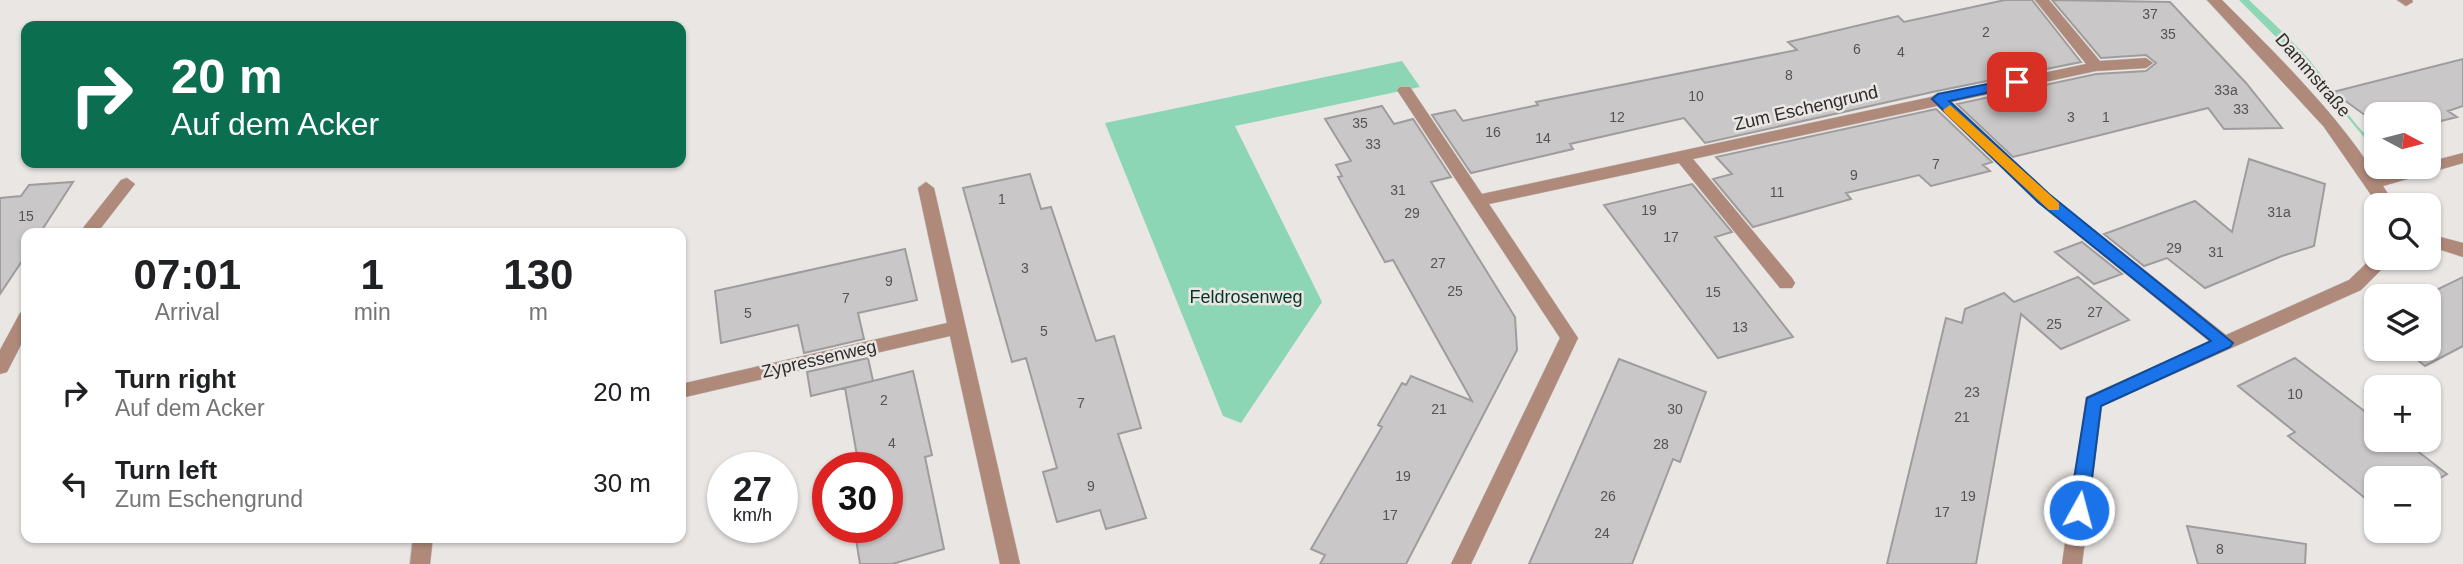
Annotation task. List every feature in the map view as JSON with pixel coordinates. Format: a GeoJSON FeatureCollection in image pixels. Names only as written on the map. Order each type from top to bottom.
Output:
{"type":"FeatureCollection","features":[{"type":"Feature","properties":{"kind":"street"},"geometry":{"type":"LineString","coordinates":[[2042,0],[2096,66]]}},
{"type":"Feature","properties":{"kind":"street","name":"Dammstraße"},"geometry":{"type":"LineString","coordinates":[[2214,0],[2311,102],[2380,193]]}},
{"type":"Feature","properties":{"kind":"street","name":"Zum Eschengrund"},"geometry":{"type":"LineString","coordinates":[[1478,201],[2096,66],[2146,63]]}},
{"type":"Feature","properties":{"kind":"street"},"geometry":{"type":"LineString","coordinates":[[1405,90],[1569,338],[1461,564]]}},
{"type":"Feature","properties":{"kind":"street"},"geometry":{"type":"LineString","coordinates":[[1938,99],[2043,198],[2224,343]]}},
{"type":"Feature","properties":{"kind":"street"},"geometry":{"type":"LineString","coordinates":[[1682,156],[1786,283]]}},
{"type":"Feature","properties":{"kind":"street"},"geometry":{"type":"LineString","coordinates":[[2374,183],[2463,158]]}},
{"type":"Feature","properties":{"kind":"street"},"geometry":{"type":"LineString","coordinates":[[91,228],[127,184]]}},
{"type":"Feature","properties":{"kind":"street"},"geometry":{"type":"LineString","coordinates":[[926,188],[1010,564]]}},
{"type":"Feature","properties":{"kind":"street"},"geometry":{"type":"LineString","coordinates":[[2441,242],[2463,251]]}},
{"type":"Feature","properties":{"kind":"street"},"geometry":{"type":"LineString","coordinates":[[2072,564],[2093,402],[2354,285],[2370,270]]}},
{"type":"Feature","properties":{"kind":"street"},"geometry":{"type":"LineString","coordinates":[[0,367],[21,327]]}},
{"type":"Feature","properties":{"kind":"street","name":"Zypressenweg"},"geometry":{"type":"LineString","coordinates":[[686,390],[958,327]]}},
{"type":"Feature","properties":{"kind":"street"},"geometry":{"type":"LineString","coordinates":[[420,564],[422,543]]}},
{"type":"Feature","properties":{"kind":"green space"},"geometry":{"type":"Polygon","coordinates":[[[2239,0],[2249,0],[2303,53],[2364,133],[2364,137],[2309,70],[2239,0]]]}},
{"type":"Feature","properties":{"kind":"green space","name":"Feldrosenweg"},"geometry":{"type":"Polygon","coordinates":[[[1402,61],[1420,87],[1235,126],[1322,302],[1241,423],[1223,416],[1105,123],[1402,61]]]}},
{"type":"Feature","properties":{"kind":"building"},"geometry":{"type":"Polygon","coordinates":[[[2005,0],[2032,0],[2081,62],[1705,143],[1684,118],[1570,144],[1573,149],[1471,173],[1432,115],[1455,110],[1463,121],[1538,105],[1536,102],[1797,50],[1788,42],[1898,16],[1904,22],[2005,0]]]}},
{"type":"Feature","properties":{"kind":"building"},"geometry":{"type":"Polygon","coordinates":[[[2052,0],[2170,2],[2246,83],[2282,128],[2224,129],[2208,108],[2013,157],[1957,104],[2096,74],[2146,71],[2156,63],[2146,55],[2101,58],[2052,0]]]}},
{"type":"Feature","properties":{"kind":"building"},"geometry":{"type":"Polygon","coordinates":[[[2463,59],[2463,106],[2448,111],[2457,117],[2441,121],[2441,102],[2364,102],[2364,114],[2333,92],[2463,59]]]}},
{"type":"Feature","properties":{"kind":"building"},"geometry":{"type":"Polygon","coordinates":[[[1382,106],[1394,124],[1413,119],[1451,177],[1431,182],[1515,317],[1517,350],[1406,564],[1320,564],[1325,555],[1311,549],[1382,427],[1378,425],[1402,383],[1406,385],[1411,376],[1472,401],[1393,260],[1385,262],[1338,177],[1342,176],[1336,165],[1351,161],[1325,119],[1382,106]]]}},
{"type":"Feature","properties":{"kind":"building"},"geometry":{"type":"Polygon","coordinates":[[[1936,109],[1992,162],[1983,165],[1990,171],[1931,186],[1919,175],[1846,193],[1851,199],[1753,227],[1713,179],[1732,174],[1716,157],[1936,109]]]}},
{"type":"Feature","properties":{"kind":"building"},"geometry":{"type":"Polygon","coordinates":[[[2249,159],[2325,184],[2314,246],[2282,256],[2205,288],[2167,258],[2144,266],[2104,234],[2195,201],[2232,232],[2249,159]]]}},
{"type":"Feature","properties":{"kind":"building"},"geometry":{"type":"Polygon","coordinates":[[[1030,174],[1041,209],[1051,207],[1096,341],[1114,336],[1141,428],[1118,434],[1146,518],[1106,529],[1100,510],[1057,522],[1043,472],[1057,468],[1026,358],[1012,362],[963,188],[1030,174]]]}},
{"type":"Feature","properties":{"kind":"building"},"geometry":{"type":"Polygon","coordinates":[[[73,182],[43,228],[21,228],[21,262],[0,294],[0,198],[21,196],[29,185],[73,182]]]}},
{"type":"Feature","properties":{"kind":"building"},"geometry":{"type":"Polygon","coordinates":[[[1692,184],[1732,232],[1715,237],[1793,337],[1718,358],[1604,205],[1692,184]]]}},
{"type":"Feature","properties":{"kind":"building"},"geometry":{"type":"Polygon","coordinates":[[[2082,242],[2122,274],[2094,284],[2055,252],[2082,242]]]}},
{"type":"Feature","properties":{"kind":"building"},"geometry":{"type":"Polygon","coordinates":[[[905,249],[917,300],[858,313],[864,339],[804,353],[798,325],[721,343],[715,291],[905,249]]]}},
{"type":"Feature","properties":{"kind":"building"},"geometry":{"type":"Polygon","coordinates":[[[2078,277],[2129,320],[2061,349],[2021,314],[1976,564],[1887,564],[1946,318],[1962,323],[1965,309],[2004,293],[2014,302],[2078,277]]]}},
{"type":"Feature","properties":{"kind":"building"},"geometry":{"type":"Polygon","coordinates":[[[2463,277],[2463,346],[2441,358],[2441,288],[2463,277]]]}},
{"type":"Feature","properties":{"kind":"building"},"geometry":{"type":"Polygon","coordinates":[[[868,358],[873,381],[811,396],[807,372],[868,358]]]}},
{"type":"Feature","properties":{"kind":"building"},"geometry":{"type":"Polygon","coordinates":[[[2295,358],[2364,411],[2364,452],[2419,452],[2437,466],[2364,466],[2364,497],[2288,436],[2295,432],[2238,386],[2295,358]]]}},
{"type":"Feature","properties":{"kind":"building"},"geometry":{"type":"Polygon","coordinates":[[[1619,359],[1706,392],[1680,462],[1673,459],[1632,564],[1529,564],[1619,359]]]}},
{"type":"Feature","properties":{"kind":"building"},"geometry":{"type":"Polygon","coordinates":[[[2419,361],[2434,361],[2425,366],[2419,361]]]}},
{"type":"Feature","properties":{"kind":"building"},"geometry":{"type":"Polygon","coordinates":[[[913,371],[932,455],[925,457],[944,549],[892,564],[860,564],[857,543],[903,543],[903,452],[856,452],[845,388],[913,371]]]}},
{"type":"Feature","properties":{"kind":"building"},"geometry":{"type":"Polygon","coordinates":[[[2187,526],[2306,544],[2305,564],[2198,564],[2187,526]]]}},
{"type":"Feature","properties":{"kind":"slow traffic"},"geometry":{"type":"LineString","coordinates":[[1950,110],[2054,207]]}},
{"type":"Feature","properties":{"kind":"route"},"geometry":{"type":"LineString","coordinates":[[2017,82],[1938,99],[2043,198],[2224,343],[2093,402],[2079,510]]}}]}
